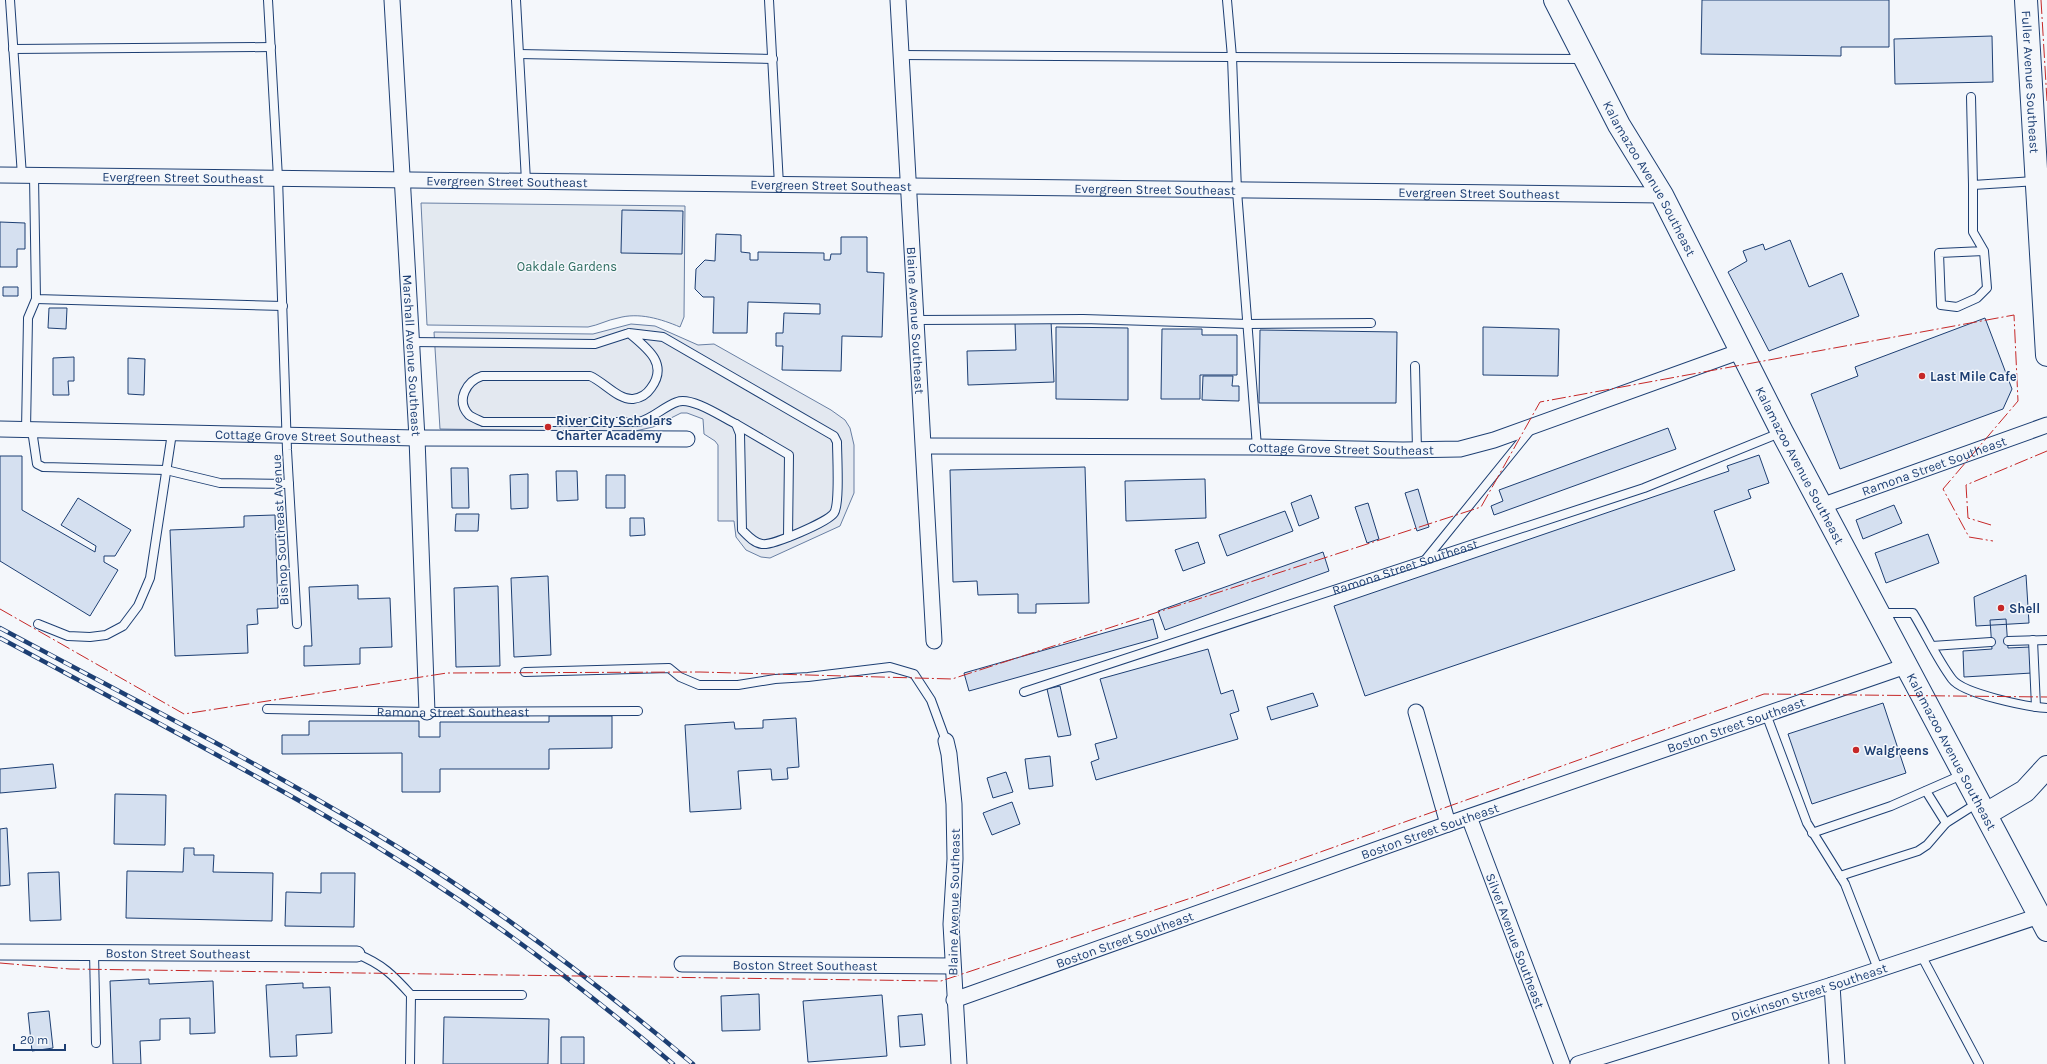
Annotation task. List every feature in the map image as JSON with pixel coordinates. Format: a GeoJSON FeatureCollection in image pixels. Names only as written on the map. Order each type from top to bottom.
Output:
{"type":"FeatureCollection","features":[{"type":"Feature","properties":{"kind":"main road","name":"Kalamazoo Avenue Southeast"},"geometry":{"type":"LineString","coordinates":[[1555,0],[1619,125],[1662,195],[1782,432],[2043,923]]}},
{"type":"Feature","properties":{"kind":"main road","name":"Fuller Avenue Southeast"},"geometry":{"type":"LineString","coordinates":[[2026,0],[2047,355]]}},
{"type":"Feature","properties":{"kind":"main road"},"geometry":{"type":"LineString","coordinates":[[1983,808],[2025,791],[2047,768]]}},
{"type":"Feature","properties":{"kind":"street","name":"Marshall Avenue Southeast"},"geometry":{"type":"LineString","coordinates":[[392,0],[417,438],[427,712]]}},
{"type":"Feature","properties":{"kind":"street","name":"Blaine Avenue Southeast"},"geometry":{"type":"LineString","coordinates":[[898,0],[934,641]]}},
{"type":"Feature","properties":{"kind":"street","name":"Evergreen Street Southeast"},"geometry":{"type":"LineString","coordinates":[[0,175],[1662,195]]}},
{"type":"Feature","properties":{"kind":"street","name":"Cottage Grove Street Southeast"},"geometry":{"type":"LineString","coordinates":[[924,446],[1257,447],[1417,450],[1460,449],[1494,440],[1742,351]]}},
{"type":"Feature","properties":{"kind":"street","name":"Ramona Street Southeast"},"geometry":{"type":"LineString","coordinates":[[1821,506],[2047,425]]}},
{"type":"Feature","properties":{"kind":"street","name":"Cottage Grove Street Southeast"},"geometry":{"type":"LineString","coordinates":[[0,429],[417,438],[687,440]]}},
{"type":"Feature","properties":{"kind":"street","name":"Boston Street Southeast"},"geometry":{"type":"LineString","coordinates":[[954,1000],[1448,824],[1906,666]]}},
{"type":"Feature","properties":{"kind":"street"},"geometry":{"type":"LineString","coordinates":[[1416,712],[1448,824]]}},
{"type":"Feature","properties":{"kind":"street","name":"Blaine Avenue Southeast"},"geometry":{"type":"LineString","coordinates":[[946,741],[954,790],[955,827],[951,924],[952,966],[959,1064]]}},
{"type":"Feature","properties":{"kind":"street","name":"Silver Avenue Southeast"},"geometry":{"type":"LineString","coordinates":[[1469,817],[1562,1064]]}},
{"type":"Feature","properties":{"kind":"street","name":"Dickinson Street Southeast"},"geometry":{"type":"LineString","coordinates":[[1578,1064],[1832,985],[1921,955],[2043,923]]}},
{"type":"Feature","properties":{"kind":"street","name":"Boston Street Southeast"},"geometry":{"type":"LineString","coordinates":[[0,952],[357,954]]}},
{"type":"Feature","properties":{"kind":"street","name":"Boston Street Southeast"},"geometry":{"type":"LineString","coordinates":[[682,964],[952,966]]}},
{"type":"Feature","properties":{"kind":"street"},"geometry":{"type":"LineString","coordinates":[[1832,985],[1837,1064]]}},
{"type":"Feature","properties":{"kind":"lane"},"geometry":{"type":"LineString","coordinates":[[10,0],[28,176],[36,299],[28,318],[29,430],[37,464],[43,467],[166,470],[220,483],[289,484]]}},
{"type":"Feature","properties":{"kind":"lane","name":"Bishop Southeast Avenue"},"geometry":{"type":"LineString","coordinates":[[268,0],[278,178],[289,484],[297,624]]}},
{"type":"Feature","properties":{"kind":"lane"},"geometry":{"type":"LineString","coordinates":[[516,0],[526,181]]}},
{"type":"Feature","properties":{"kind":"lane"},"geometry":{"type":"LineString","coordinates":[[769,0],[779,185]]}},
{"type":"Feature","properties":{"kind":"lane"},"geometry":{"type":"LineString","coordinates":[[1227,0],[1232,57],[1237,191],[1257,447]]}},
{"type":"Feature","properties":{"kind":"lane"},"geometry":{"type":"LineString","coordinates":[[14,49],[270,47]]}},
{"type":"Feature","properties":{"kind":"lane"},"geometry":{"type":"LineString","coordinates":[[519,54],[772,59]]}},
{"type":"Feature","properties":{"kind":"lane"},"geometry":{"type":"LineString","coordinates":[[901,55],[1586,59]]}},
{"type":"Feature","properties":{"kind":"lane"},"geometry":{"type":"LineString","coordinates":[[1971,97],[1974,232],[1984,250],[1987,288],[1977,298],[1957,307],[1941,305],[1939,253],[1984,250]]}},
{"type":"Feature","properties":{"kind":"lane"},"geometry":{"type":"LineString","coordinates":[[1973,185],[2037,181]]}},
{"type":"Feature","properties":{"kind":"lane"},"geometry":{"type":"LineString","coordinates":[[36,299],[283,306]]}},
{"type":"Feature","properties":{"kind":"lane"},"geometry":{"type":"LineString","coordinates":[[917,320],[1083,320],[1248,324],[1371,323]]}},
{"type":"Feature","properties":{"kind":"lane"},"geometry":{"type":"LineString","coordinates":[[411,342],[595,344],[630,333],[663,337],[834,436],[837,442],[837,502],[834,512],[823,522],[772,544],[761,544],[752,540],[742,530],[740,434],[736,424]]}},
{"type":"Feature","properties":{"kind":"lane"},"geometry":{"type":"LineString","coordinates":[[630,333],[649,350],[656,362],[658,374],[655,383],[647,395],[633,399],[620,396],[599,380],[590,376],[482,376],[473,379],[467,385],[463,397],[464,407],[470,416],[483,422],[639,422],[649,419],[677,402],[688,399],[736,424],[789,455],[788,536]]}},
{"type":"Feature","properties":{"kind":"lane"},"geometry":{"type":"LineString","coordinates":[[1415,366],[1417,450]]}},
{"type":"Feature","properties":{"kind":"lane"},"geometry":{"type":"LineString","coordinates":[[1426,560],[1535,425]]}},
{"type":"Feature","properties":{"kind":"lane","name":"Ramona Street Southeast"},"geometry":{"type":"LineString","coordinates":[[1024,692],[1644,488],[1782,432]]}},
{"type":"Feature","properties":{"kind":"lane"},"geometry":{"type":"LineString","coordinates":[[38,624],[68,636],[90,637],[106,635],[123,626],[138,606],[150,578],[172,433]]}},
{"type":"Feature","properties":{"kind":"lane"},"geometry":{"type":"LineString","coordinates":[[1878,612],[1913,612],[1952,680],[1982,695],[2047,708]]}},
{"type":"Feature","properties":{"kind":"lane"},"geometry":{"type":"LineString","coordinates":[[2033,640],[2036,707]]}},
{"type":"Feature","properties":{"kind":"lane"},"geometry":{"type":"LineString","coordinates":[[2008,641],[2047,640]]}},
{"type":"Feature","properties":{"kind":"lane"},"geometry":{"type":"LineString","coordinates":[[1932,646],[1991,642]]}},
{"type":"Feature","properties":{"kind":"lane"},"geometry":{"type":"LineString","coordinates":[[525,672],[669,668],[680,677],[698,685],[738,685],[775,679],[808,677],[890,667],[914,674],[931,700],[946,741]]}},
{"type":"Feature","properties":{"kind":"lane","name":"Ramona Street Southeast"},"geometry":{"type":"LineString","coordinates":[[267,709],[427,712],[638,711]]}},
{"type":"Feature","properties":{"kind":"lane"},"geometry":{"type":"LineString","coordinates":[[1766,714],[1798,802],[1812,833],[1840,876],[1860,921],[1878,969]]}},
{"type":"Feature","properties":{"kind":"lane"},"geometry":{"type":"LineString","coordinates":[[1812,833],[1891,806],[1964,774]]}},
{"type":"Feature","properties":{"kind":"lane"},"geometry":{"type":"LineString","coordinates":[[1926,791],[1946,823]]}},
{"type":"Feature","properties":{"kind":"lane"},"geometry":{"type":"LineString","coordinates":[[1840,876],[1918,851],[1927,846],[1946,823],[1983,808]]}},
{"type":"Feature","properties":{"kind":"lane"},"geometry":{"type":"LineString","coordinates":[[94,953],[96,1043]]}},
{"type":"Feature","properties":{"kind":"lane"},"geometry":{"type":"LineString","coordinates":[[357,954],[374,961],[390,972],[411,995],[410,1064]]}},
{"type":"Feature","properties":{"kind":"lane"},"geometry":{"type":"LineString","coordinates":[[1921,955],[1979,1064]]}},
{"type":"Feature","properties":{"kind":"lane"},"geometry":{"type":"LineString","coordinates":[[411,995],[522,995]]}},
{"type":"Feature","properties":{"kind":"green space","name":"Oakdale Gardens"},"geometry":{"type":"Polygon","coordinates":[[[421,203],[685,206],[684,317],[680,327],[665,321],[642,316],[626,316],[588,327],[427,325],[421,203]]]}},
{"type":"Feature","properties":{"kind":"shaded area"},"geometry":{"type":"Polygon","coordinates":[[[631,324],[655,326],[698,345],[714,344],[831,410],[845,420],[850,428],[854,445],[854,493],[840,526],[770,558],[761,557],[746,550],[736,537],[734,521],[718,521],[718,445],[715,441],[704,434],[703,419],[687,413],[681,413],[653,427],[631,432],[440,429],[434,332],[593,334],[631,324]]]}},
{"type":"Feature","properties":{"kind":"building"},"geometry":{"type":"Polygon","coordinates":[[[1702,0],[1889,0],[1889,47],[1841,47],[1841,56],[1701,54],[1702,0]]]}},
{"type":"Feature","properties":{"kind":"building"},"geometry":{"type":"Polygon","coordinates":[[[1992,36],[1993,82],[1895,84],[1894,39],[1992,36]]]}},
{"type":"Feature","properties":{"kind":"building"},"geometry":{"type":"Polygon","coordinates":[[[622,210],[683,211],[682,254],[621,253],[622,210]]]}},
{"type":"Feature","properties":{"kind":"building"},"geometry":{"type":"Polygon","coordinates":[[[0,222],[25,223],[25,249],[17,249],[17,267],[0,267],[0,222]]]}},
{"type":"Feature","properties":{"kind":"building"},"geometry":{"type":"Polygon","coordinates":[[[716,234],[741,235],[741,252],[750,253],[750,260],[758,260],[758,252],[824,253],[824,260],[830,260],[831,254],[841,254],[841,237],[867,237],[867,272],[884,273],[882,337],[842,336],[841,371],[782,370],[783,346],[776,346],[776,333],[783,333],[784,313],[820,314],[820,304],[748,302],[747,333],[713,333],[714,297],[703,297],[695,289],[696,269],[705,260],[715,261],[716,234]]]}},
{"type":"Feature","properties":{"kind":"building"},"geometry":{"type":"Polygon","coordinates":[[[1790,240],[1809,287],[1842,273],[1859,316],[1769,351],[1728,272],[1747,261],[1743,251],[1763,244],[1765,250],[1790,240]]]}},
{"type":"Feature","properties":{"kind":"building"},"geometry":{"type":"Polygon","coordinates":[[[3,287],[18,287],[18,296],[3,296],[3,287]]]}},
{"type":"Feature","properties":{"kind":"building"},"geometry":{"type":"Polygon","coordinates":[[[49,308],[67,308],[66,329],[48,328],[49,308]]]}},
{"type":"Feature","properties":{"kind":"building"},"geometry":{"type":"Polygon","coordinates":[[[1985,318],[2012,389],[2003,409],[1840,469],[1811,394],[1858,376],[1855,367],[1985,318]]]}},
{"type":"Feature","properties":{"kind":"building"},"geometry":{"type":"Polygon","coordinates":[[[1051,321],[1054,382],[968,385],[967,351],[1016,350],[1015,323],[1051,321]]]}},
{"type":"Feature","properties":{"kind":"building"},"geometry":{"type":"Polygon","coordinates":[[[1056,327],[1128,328],[1128,400],[1056,399],[1056,327]]]}},
{"type":"Feature","properties":{"kind":"building"},"geometry":{"type":"Polygon","coordinates":[[[1483,327],[1559,329],[1558,376],[1483,375],[1483,327]]]}},
{"type":"Feature","properties":{"kind":"building"},"geometry":{"type":"Polygon","coordinates":[[[1162,329],[1202,329],[1202,335],[1237,335],[1237,375],[1200,375],[1200,399],[1161,399],[1162,329]]]}},
{"type":"Feature","properties":{"kind":"building"},"geometry":{"type":"Polygon","coordinates":[[[1260,330],[1397,332],[1396,403],[1259,403],[1260,330]]]}},
{"type":"Feature","properties":{"kind":"building"},"geometry":{"type":"Polygon","coordinates":[[[74,357],[74,381],[68,381],[69,395],[53,395],[53,358],[74,357]]]}},
{"type":"Feature","properties":{"kind":"building"},"geometry":{"type":"Polygon","coordinates":[[[128,358],[145,359],[144,395],[128,394],[128,358]]]}},
{"type":"Feature","properties":{"kind":"building"},"geometry":{"type":"Polygon","coordinates":[[[1203,376],[1233,376],[1232,386],[1239,386],[1239,401],[1202,400],[1203,376]]]}},
{"type":"Feature","properties":{"kind":"building"},"geometry":{"type":"Polygon","coordinates":[[[1668,428],[1676,449],[1494,515],[1491,506],[1503,501],[1499,490],[1668,428]]]}},
{"type":"Feature","properties":{"kind":"building"},"geometry":{"type":"Polygon","coordinates":[[[1759,455],[1769,483],[1748,490],[1751,498],[1714,511],[1735,570],[1365,696],[1334,606],[1729,471],[1727,466],[1759,455]]]}},
{"type":"Feature","properties":{"kind":"building"},"geometry":{"type":"Polygon","coordinates":[[[0,456],[22,456],[22,510],[95,552],[96,546],[61,525],[78,498],[131,530],[115,556],[104,556],[104,562],[118,570],[90,616],[0,561],[0,456]]]}},
{"type":"Feature","properties":{"kind":"building"},"geometry":{"type":"Polygon","coordinates":[[[1085,467],[1089,603],[1036,604],[1036,613],[1018,613],[1018,594],[978,595],[977,581],[953,582],[950,470],[1085,467]]]}},
{"type":"Feature","properties":{"kind":"building"},"geometry":{"type":"Polygon","coordinates":[[[451,468],[468,468],[469,508],[452,508],[451,468]]]}},
{"type":"Feature","properties":{"kind":"building"},"geometry":{"type":"Polygon","coordinates":[[[556,471],[577,471],[578,500],[557,501],[556,471]]]}},
{"type":"Feature","properties":{"kind":"building"},"geometry":{"type":"Polygon","coordinates":[[[528,474],[528,508],[511,509],[510,475],[528,474]]]}},
{"type":"Feature","properties":{"kind":"building"},"geometry":{"type":"Polygon","coordinates":[[[606,475],[625,475],[625,508],[606,508],[606,475]]]}},
{"type":"Feature","properties":{"kind":"building"},"geometry":{"type":"Polygon","coordinates":[[[1205,479],[1206,518],[1126,521],[1125,481],[1205,479]]]}},
{"type":"Feature","properties":{"kind":"building"},"geometry":{"type":"Polygon","coordinates":[[[1418,489],[1429,527],[1417,531],[1405,493],[1418,489]]]}},
{"type":"Feature","properties":{"kind":"building"},"geometry":{"type":"Polygon","coordinates":[[[1311,495],[1319,518],[1299,526],[1291,503],[1311,495]]]}},
{"type":"Feature","properties":{"kind":"building"},"geometry":{"type":"Polygon","coordinates":[[[1368,503],[1379,539],[1367,543],[1355,507],[1368,503]]]}},
{"type":"Feature","properties":{"kind":"building"},"geometry":{"type":"Polygon","coordinates":[[[1894,505],[1902,523],[1863,539],[1856,520],[1894,505]]]}},
{"type":"Feature","properties":{"kind":"building"},"geometry":{"type":"Polygon","coordinates":[[[1285,511],[1293,531],[1227,556],[1219,535],[1285,511]]]}},
{"type":"Feature","properties":{"kind":"building"},"geometry":{"type":"Polygon","coordinates":[[[456,514],[479,514],[478,531],[455,531],[456,514]]]}},
{"type":"Feature","properties":{"kind":"building"},"geometry":{"type":"Polygon","coordinates":[[[275,515],[278,608],[257,609],[258,624],[247,625],[248,653],[175,656],[170,530],[244,527],[244,516],[275,515]]]}},
{"type":"Feature","properties":{"kind":"building"},"geometry":{"type":"Polygon","coordinates":[[[630,518],[644,518],[645,535],[630,536],[630,518]]]}},
{"type":"Feature","properties":{"kind":"building"},"geometry":{"type":"Polygon","coordinates":[[[1928,534],[1939,563],[1886,583],[1875,553],[1928,534]]]}},
{"type":"Feature","properties":{"kind":"building"},"geometry":{"type":"Polygon","coordinates":[[[1198,542],[1205,563],[1183,571],[1175,550],[1198,542]]]}},
{"type":"Feature","properties":{"kind":"building"},"geometry":{"type":"Polygon","coordinates":[[[1323,552],[1329,571],[1165,630],[1158,611],[1323,552]]]}},
{"type":"Feature","properties":{"kind":"building"},"geometry":{"type":"Polygon","coordinates":[[[2026,575],[2029,623],[1976,626],[1974,597],[2026,575]]]}},
{"type":"Feature","properties":{"kind":"building"},"geometry":{"type":"Polygon","coordinates":[[[548,576],[551,655],[514,657],[511,578],[548,576]]]}},
{"type":"Feature","properties":{"kind":"building"},"geometry":{"type":"Polygon","coordinates":[[[358,585],[358,599],[390,598],[392,647],[360,648],[360,664],[304,666],[304,646],[312,646],[309,587],[358,585]]]}},
{"type":"Feature","properties":{"kind":"building"},"geometry":{"type":"Polygon","coordinates":[[[498,586],[500,666],[456,667],[454,588],[498,586]]]}},
{"type":"Feature","properties":{"kind":"building"},"geometry":{"type":"Polygon","coordinates":[[[1153,619],[1158,638],[969,691],[964,673],[1153,619]]]}},
{"type":"Feature","properties":{"kind":"building"},"geometry":{"type":"Polygon","coordinates":[[[2006,619],[2008,648],[2030,647],[2032,673],[1964,677],[1963,651],[1992,649],[1990,620],[2006,619]]]}},
{"type":"Feature","properties":{"kind":"building"},"geometry":{"type":"Polygon","coordinates":[[[1208,649],[1221,694],[1233,690],[1239,711],[1230,714],[1238,739],[1096,780],[1091,762],[1099,759],[1095,744],[1117,738],[1100,679],[1208,649]]]}},
{"type":"Feature","properties":{"kind":"building"},"geometry":{"type":"Polygon","coordinates":[[[1060,686],[1071,735],[1058,737],[1047,689],[1060,686]]]}},
{"type":"Feature","properties":{"kind":"building"},"geometry":{"type":"Polygon","coordinates":[[[1313,693],[1318,706],[1271,720],[1267,707],[1313,693]]]}},
{"type":"Feature","properties":{"kind":"building"},"geometry":{"type":"Polygon","coordinates":[[[1883,703],[1906,773],[1812,804],[1788,734],[1883,703]]]}},
{"type":"Feature","properties":{"kind":"building"},"geometry":{"type":"Polygon","coordinates":[[[549,716],[612,716],[612,748],[549,749],[549,769],[440,769],[440,792],[402,792],[402,753],[282,754],[282,735],[309,735],[309,721],[419,721],[419,737],[440,737],[440,722],[549,722],[549,716]]]}},
{"type":"Feature","properties":{"kind":"building"},"geometry":{"type":"Polygon","coordinates":[[[796,718],[799,767],[787,768],[788,779],[772,780],[771,769],[738,771],[741,809],[690,812],[685,725],[734,722],[735,729],[763,728],[763,720],[796,718]]]}},
{"type":"Feature","properties":{"kind":"building"},"geometry":{"type":"Polygon","coordinates":[[[1050,756],[1053,786],[1029,789],[1025,759],[1050,756]]]}},
{"type":"Feature","properties":{"kind":"building"},"geometry":{"type":"Polygon","coordinates":[[[53,764],[56,788],[0,793],[0,769],[53,764]]]}},
{"type":"Feature","properties":{"kind":"building"},"geometry":{"type":"Polygon","coordinates":[[[1006,772],[1013,792],[993,798],[987,778],[1006,772]]]}},
{"type":"Feature","properties":{"kind":"building"},"geometry":{"type":"Polygon","coordinates":[[[115,794],[166,795],[165,845],[114,844],[115,794]]]}},
{"type":"Feature","properties":{"kind":"building"},"geometry":{"type":"Polygon","coordinates":[[[1012,802],[1020,824],[992,835],[983,813],[1012,802]]]}},
{"type":"Feature","properties":{"kind":"building"},"geometry":{"type":"Polygon","coordinates":[[[7,828],[10,885],[0,886],[0,829],[7,828]]]}},
{"type":"Feature","properties":{"kind":"building"},"geometry":{"type":"Polygon","coordinates":[[[184,848],[194,848],[194,855],[214,855],[213,872],[273,873],[272,921],[126,918],[127,871],[183,872],[184,848]]]}},
{"type":"Feature","properties":{"kind":"building"},"geometry":{"type":"Polygon","coordinates":[[[59,872],[61,920],[30,921],[28,873],[59,872]]]}},
{"type":"Feature","properties":{"kind":"building"},"geometry":{"type":"Polygon","coordinates":[[[321,873],[355,873],[354,927],[285,926],[286,892],[321,893],[321,873]]]}},
{"type":"Feature","properties":{"kind":"building"},"geometry":{"type":"Polygon","coordinates":[[[149,979],[149,984],[213,981],[215,1033],[190,1034],[190,1018],[160,1019],[160,1040],[140,1041],[141,1064],[113,1064],[110,981],[149,979]]]}},
{"type":"Feature","properties":{"kind":"building"},"geometry":{"type":"Polygon","coordinates":[[[303,983],[303,988],[330,987],[332,1033],[296,1035],[297,1056],[270,1057],[266,985],[303,983]]]}},
{"type":"Feature","properties":{"kind":"building"},"geometry":{"type":"Polygon","coordinates":[[[759,994],[760,1030],[722,1031],[721,996],[759,994]]]}},
{"type":"Feature","properties":{"kind":"building"},"geometry":{"type":"Polygon","coordinates":[[[882,995],[887,1056],[808,1062],[803,1001],[882,995]]]}},
{"type":"Feature","properties":{"kind":"building"},"geometry":{"type":"Polygon","coordinates":[[[49,1011],[53,1048],[32,1051],[28,1013],[49,1011]]]}},
{"type":"Feature","properties":{"kind":"building"},"geometry":{"type":"Polygon","coordinates":[[[922,1014],[925,1045],[900,1047],[898,1016],[922,1014]]]}},
{"type":"Feature","properties":{"kind":"building"},"geometry":{"type":"Polygon","coordinates":[[[444,1017],[549,1019],[548,1064],[443,1064],[444,1017]]]}},
{"type":"Feature","properties":{"kind":"building"},"geometry":{"type":"Polygon","coordinates":[[[561,1037],[584,1037],[584,1064],[561,1064],[561,1037]]]}},
{"type":"Feature","properties":{"kind":"railway"},"geometry":{"type":"LineString","coordinates":[[0,628],[281,779],[415,858],[538,941],[616,1001],[693,1064]]}},
{"type":"Feature","properties":{"kind":"railway"},"geometry":{"type":"LineString","coordinates":[[0,638],[278,789],[364,839],[410,868],[501,929],[589,995],[673,1064]]}},
{"type":"Feature","properties":{"kind":"power"},"geometry":{"type":"LineString","coordinates":[[2041,0],[2047,101]]}},
{"type":"Feature","properties":{"kind":"power"},"geometry":{"type":"LineString","coordinates":[[0,609],[184,714],[447,673],[700,672],[952,679],[1481,507],[1540,402],[2014,315],[2018,401],[1943,489],[1969,537],[1993,541]]}},
{"type":"Feature","properties":{"kind":"power"},"geometry":{"type":"LineString","coordinates":[[1991,525],[1968,518],[1966,485],[2047,451]]}},
{"type":"Feature","properties":{"kind":"power"},"geometry":{"type":"LineString","coordinates":[[0,963],[70,969],[941,981],[1194,897],[1764,694],[2047,697]]}},
{"type":"Feature","properties":{"kind":"place","name":"Last Mile Cafe"},"geometry":{"type":"Point","coordinates":[1922,376]}},
{"type":"Feature","properties":{"kind":"place","name":"River City Scholars Charter Academy"},"geometry":{"type":"Point","coordinates":[548,427]}},
{"type":"Feature","properties":{"kind":"place","name":"Shell"},"geometry":{"type":"Point","coordinates":[2001,608]}},
{"type":"Feature","properties":{"kind":"place","name":"Walgreens"},"geometry":{"type":"Point","coordinates":[1856,750]}}]}
